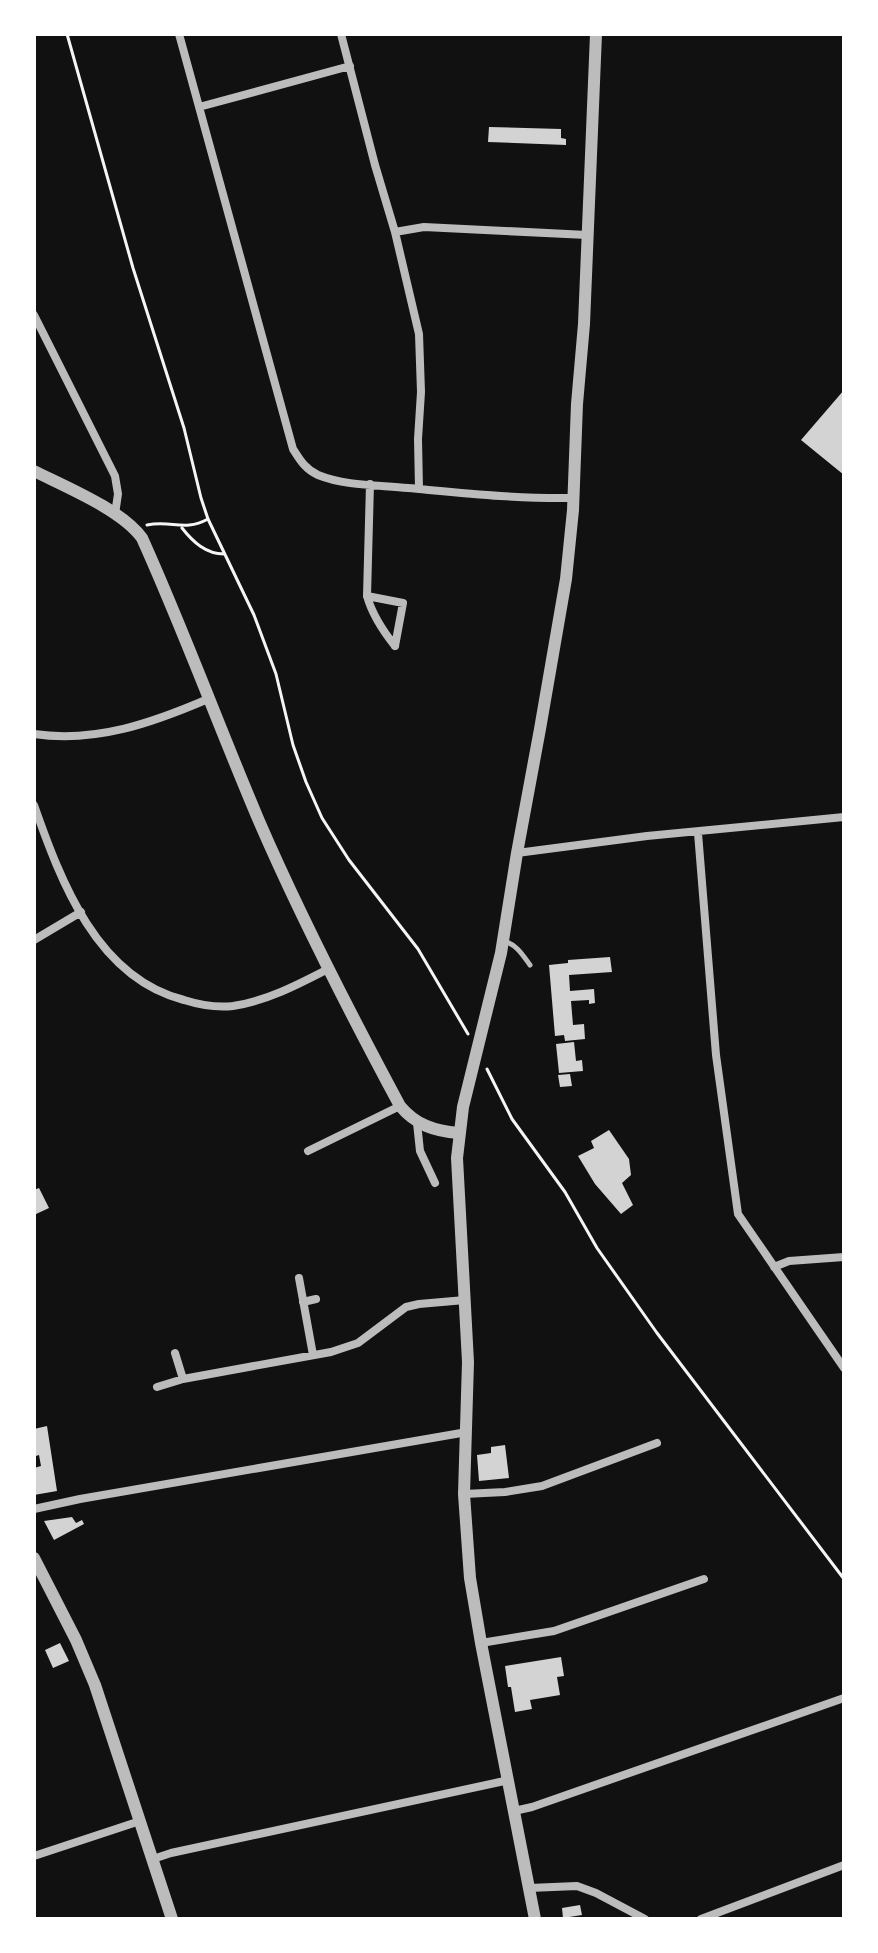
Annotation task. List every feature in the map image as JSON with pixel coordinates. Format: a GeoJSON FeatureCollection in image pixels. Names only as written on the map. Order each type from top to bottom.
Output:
{"type":"FeatureCollection","features":[{"type":"Feature","properties":{"kind":"street"},"geometry":{"type":"LineString","coordinates":[[179,34],[293,449],[303,465],[332,480],[536,499],[573,498]]}},
{"type":"Feature","properties":{"kind":"street"},"geometry":{"type":"LineString","coordinates":[[341,34],[395,232],[419,334],[419,489]]}},
{"type":"Feature","properties":{"kind":"street"},"geometry":{"type":"LineString","coordinates":[[535,1919],[470,1578],[464,1494],[468,1362],[457,1158],[463,1107],[503,941],[566,579],[584,324],[596,34]]}},
{"type":"Feature","properties":{"kind":"street"},"geometry":{"type":"LineString","coordinates":[[199,107],[350,66]]}},
{"type":"Feature","properties":{"kind":"street"},"geometry":{"type":"LineString","coordinates":[[395,232],[424,227],[587,235]]}},
{"type":"Feature","properties":{"kind":"street"},"geometry":{"type":"LineString","coordinates":[[34,315],[115,476],[118,494],[115,514]]}},
{"type":"Feature","properties":{"kind":"street"},"geometry":{"type":"LineString","coordinates":[[34,471],[115,514],[134,527],[142,538],[282,872],[400,1106],[417,1123],[443,1132],[459,1133]]}},
{"type":"Feature","properties":{"kind":"street"},"geometry":{"type":"LineString","coordinates":[[367,596],[403,603],[395,646],[367,596],[370,484]]}},
{"type":"Feature","properties":{"kind":"street"},"geometry":{"type":"LineString","coordinates":[[34,734],[84,736],[112,732],[163,718],[208,699]]}},
{"type":"Feature","properties":{"kind":"street"},"geometry":{"type":"LineString","coordinates":[[34,805],[53,858],[103,948],[149,987],[204,1006],[231,1006],[273,995],[330,968]]}},
{"type":"Feature","properties":{"kind":"street"},"geometry":{"type":"LineString","coordinates":[[517,853],[647,836],[844,817]]}},
{"type":"Feature","properties":{"kind":"street"},"geometry":{"type":"LineString","coordinates":[[698,833],[716,1055],[738,1214],[844,1368]]}},
{"type":"Feature","properties":{"kind":"street"},"geometry":{"type":"LineString","coordinates":[[34,940],[81,912]]}},
{"type":"Feature","properties":{"kind":"street"},"geometry":{"type":"LineString","coordinates":[[308,1151],[400,1106]]}},
{"type":"Feature","properties":{"kind":"street"},"geometry":{"type":"LineString","coordinates":[[417,1123],[420,1151],[435,1183]]}},
{"type":"Feature","properties":{"kind":"street"},"geometry":{"type":"LineString","coordinates":[[774,1267],[789,1261],[844,1257]]}},
{"type":"Feature","properties":{"kind":"street"},"geometry":{"type":"LineString","coordinates":[[299,1278],[313,1355]]}},
{"type":"Feature","properties":{"kind":"street"},"geometry":{"type":"LineString","coordinates":[[303,1302],[316,1299]]}},
{"type":"Feature","properties":{"kind":"street"},"geometry":{"type":"LineString","coordinates":[[157,1387],[183,1379],[331,1352],[358,1343],[406,1307],[465,1300]]}},
{"type":"Feature","properties":{"kind":"street"},"geometry":{"type":"LineString","coordinates":[[175,1353],[183,1379]]}},
{"type":"Feature","properties":{"kind":"street"},"geometry":{"type":"LineString","coordinates":[[34,1509],[467,1432]]}},
{"type":"Feature","properties":{"kind":"street"},"geometry":{"type":"LineString","coordinates":[[464,1494],[542,1486],[657,1443]]}},
{"type":"Feature","properties":{"kind":"street"},"geometry":{"type":"LineString","coordinates":[[34,1558],[95,1685],[172,1919]]}},
{"type":"Feature","properties":{"kind":"street"},"geometry":{"type":"LineString","coordinates":[[481,1643],[554,1631],[704,1579]]}},
{"type":"Feature","properties":{"kind":"street"},"geometry":{"type":"LineString","coordinates":[[514,1811],[844,1698]]}},
{"type":"Feature","properties":{"kind":"street"},"geometry":{"type":"LineString","coordinates":[[153,1859],[509,1780]]}},
{"type":"Feature","properties":{"kind":"street"},"geometry":{"type":"LineString","coordinates":[[34,1856],[140,1821]]}},
{"type":"Feature","properties":{"kind":"street"},"geometry":{"type":"LineString","coordinates":[[701,1919],[844,1865]]}},
{"type":"Feature","properties":{"kind":"street"},"geometry":{"type":"LineString","coordinates":[[529,1888],[577,1886],[645,1919]]}},
{"type":"Feature","properties":{"kind":"lane"},"geometry":{"type":"LineString","coordinates":[[503,941],[513,944],[530,965]]}},
{"type":"Feature","properties":{"kind":"path"},"geometry":{"type":"LineString","coordinates":[[67,34],[208,519],[254,615],[276,674],[293,745],[306,782],[322,818],[349,860],[418,949],[468,1034]]}},
{"type":"Feature","properties":{"kind":"path"},"geometry":{"type":"LineString","coordinates":[[181,527],[194,526],[208,519]]}},
{"type":"Feature","properties":{"kind":"path"},"geometry":{"type":"LineString","coordinates":[[134,527],[160,522],[174,524],[205,549],[224,554]]}},
{"type":"Feature","properties":{"kind":"path"},"geometry":{"type":"LineString","coordinates":[[484,1060],[512,1119],[565,1192],[597,1248],[657,1333],[844,1579]]}},
{"type":"Feature","properties":{"kind":"building"},"geometry":{"type":"Polygon","coordinates":[[[489,127],[561,129],[561,138],[566,139],[566,145],[488,142],[489,127]]]}},
{"type":"Feature","properties":{"kind":"building"},"geometry":{"type":"Polygon","coordinates":[[[844,390],[844,475],[801,440],[844,390]]]}},
{"type":"Feature","properties":{"kind":"building"},"geometry":{"type":"Polygon","coordinates":[[[610,957],[612,972],[569,975],[570,991],[594,989],[595,1003],[589,1004],[589,1000],[571,1001],[573,1025],[584,1024],[585,1039],[565,1041],[564,1035],[555,1036],[549,965],[568,963],[568,960],[610,957]]]}},
{"type":"Feature","properties":{"kind":"building"},"geometry":{"type":"Polygon","coordinates":[[[574,1042],[576,1061],[582,1060],[583,1071],[559,1073],[556,1044],[574,1042]]]}},
{"type":"Feature","properties":{"kind":"building"},"geometry":{"type":"Polygon","coordinates":[[[570,1074],[572,1086],[560,1087],[558,1075],[570,1074]]]}},
{"type":"Feature","properties":{"kind":"building"},"geometry":{"type":"Polygon","coordinates":[[[609,1130],[629,1159],[631,1175],[622,1183],[633,1205],[621,1214],[595,1184],[578,1156],[594,1148],[591,1141],[609,1130]]]}},
{"type":"Feature","properties":{"kind":"building"},"geometry":{"type":"Polygon","coordinates":[[[39,1188],[49,1208],[34,1215],[34,1190],[39,1188]]]}},
{"type":"Feature","properties":{"kind":"building"},"geometry":{"type":"Polygon","coordinates":[[[47,1426],[57,1491],[34,1495],[34,1468],[41,1466],[39,1455],[36,1456],[34,1429],[47,1426]]]}},
{"type":"Feature","properties":{"kind":"building"},"geometry":{"type":"Polygon","coordinates":[[[505,1445],[509,1478],[479,1481],[477,1455],[491,1453],[491,1447],[505,1445]]]}},
{"type":"Feature","properties":{"kind":"building"},"geometry":{"type":"Polygon","coordinates":[[[72,1517],[76,1523],[82,1520],[84,1524],[54,1540],[44,1521],[72,1517]]]}},
{"type":"Feature","properties":{"kind":"building"},"geometry":{"type":"Polygon","coordinates":[[[60,1643],[69,1661],[53,1668],[45,1650],[60,1643]]]}},
{"type":"Feature","properties":{"kind":"building"},"geometry":{"type":"Polygon","coordinates":[[[561,1657],[564,1676],[557,1677],[560,1695],[530,1700],[532,1709],[515,1712],[505,1666],[561,1657]]]}},
{"type":"Feature","properties":{"kind":"building"},"geometry":{"type":"Polygon","coordinates":[[[580,1905],[582,1915],[563,1918],[562,1908],[580,1905]]]}}]}
